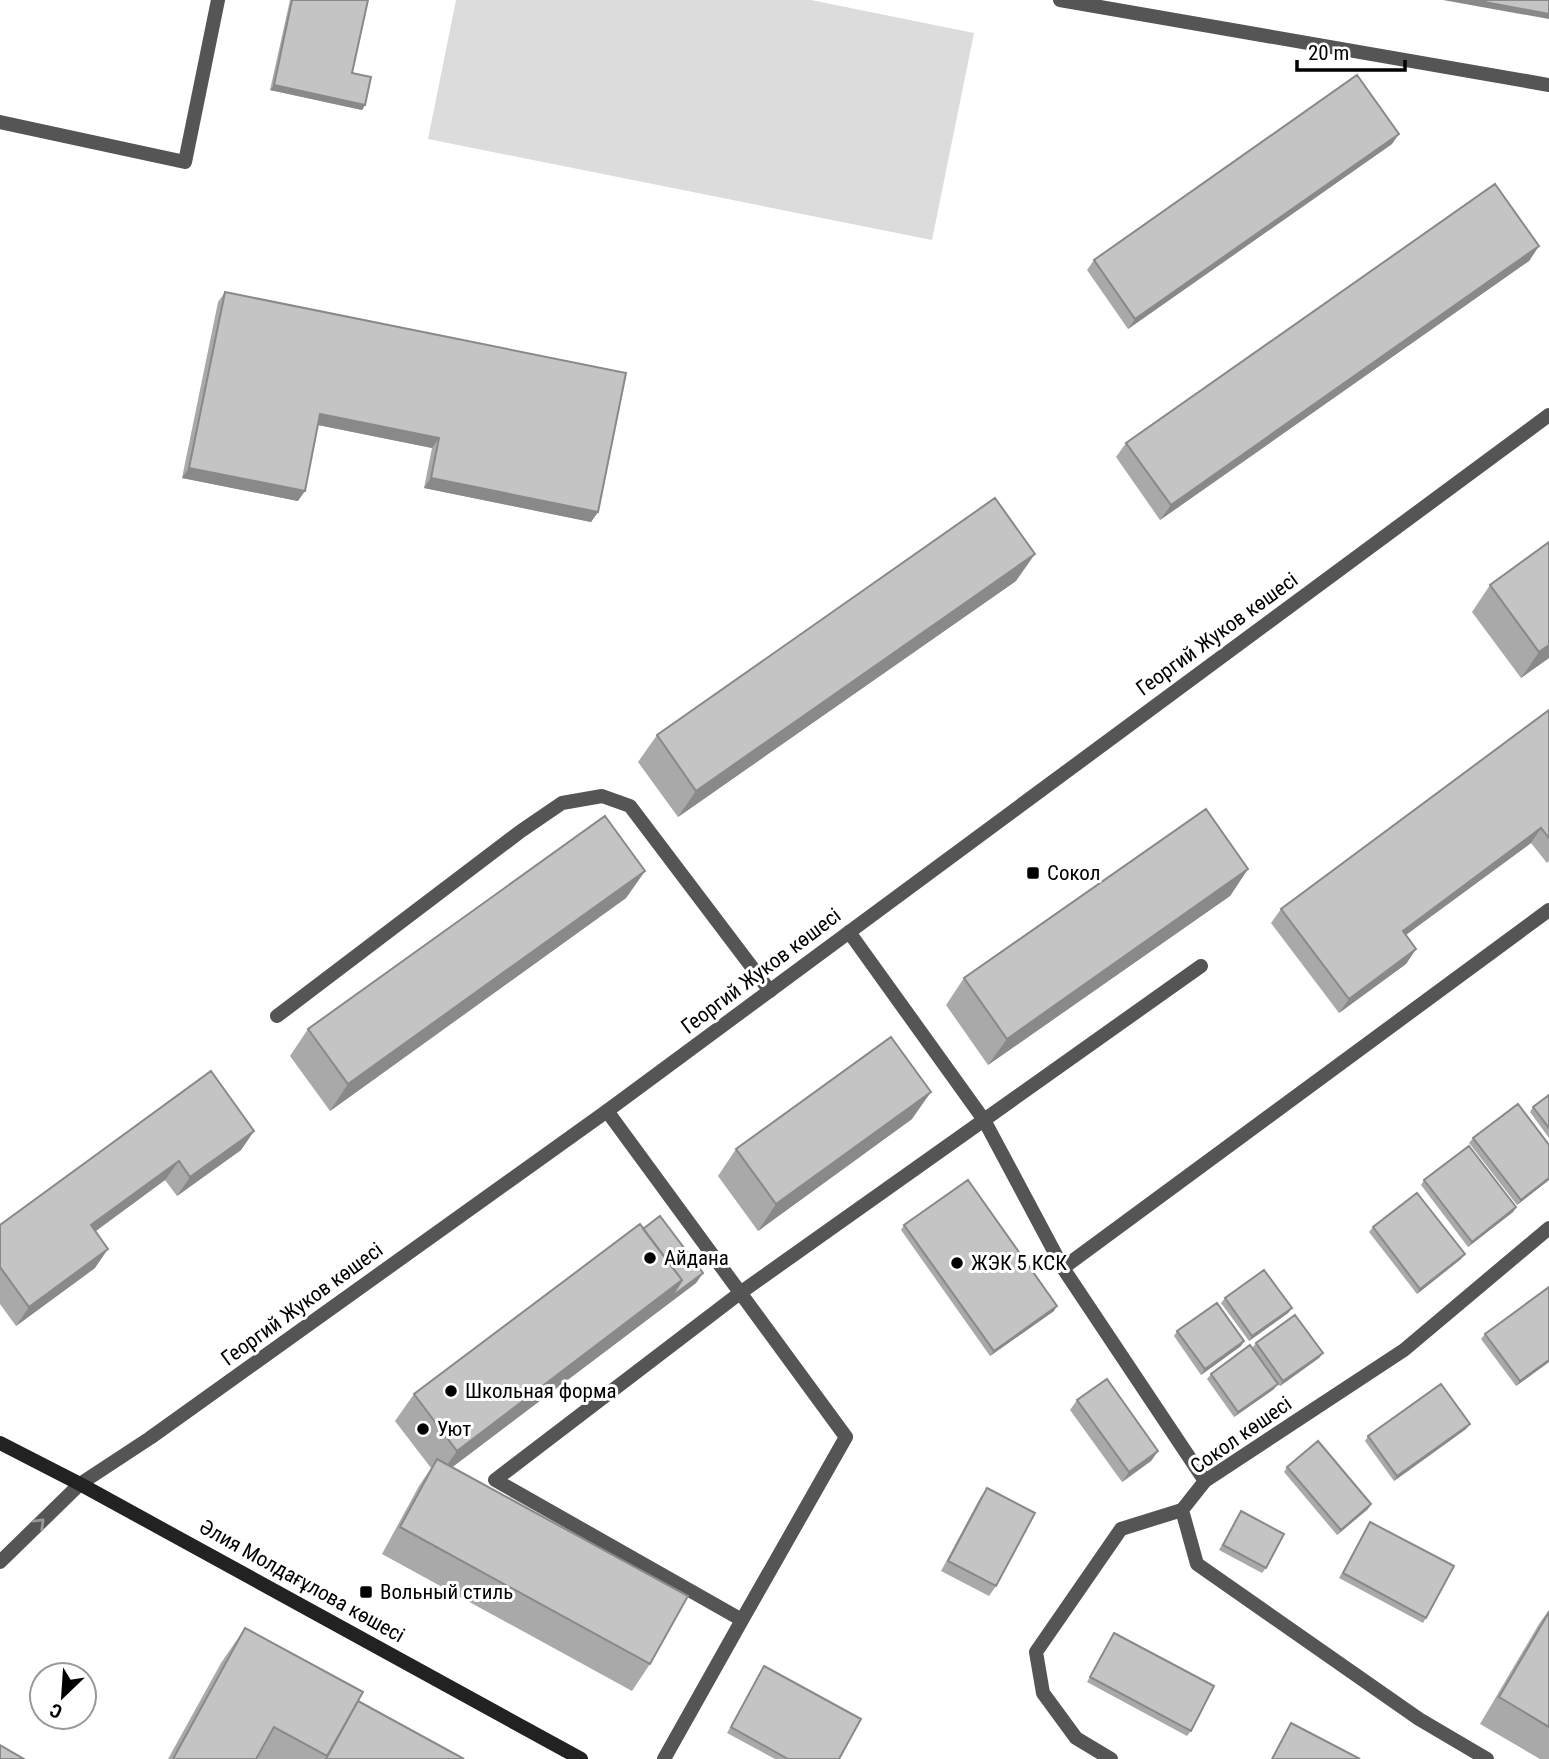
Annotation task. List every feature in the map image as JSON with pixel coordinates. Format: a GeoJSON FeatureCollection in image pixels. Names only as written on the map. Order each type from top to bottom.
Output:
{"type":"FeatureCollection","features":[{"type":"Feature","properties":{"kind":"main road","name":"Әлия Молдағұлова көшесі"},"geometry":{"type":"LineString","coordinates":[[0,1443],[80,1484],[581,1759]]}},
{"type":"Feature","properties":{"kind":"street"},"geometry":{"type":"LineString","coordinates":[[0,122],[186,162],[218,0]]}},
{"type":"Feature","properties":{"kind":"street"},"geometry":{"type":"LineString","coordinates":[[1060,0],[1549,85]]}},
{"type":"Feature","properties":{"kind":"street","name":"Георгий Жуков көшесі"},"geometry":{"type":"LineString","coordinates":[[0,1562],[80,1484],[150,1438],[607,1111],[1549,415]]}},
{"type":"Feature","properties":{"kind":"street"},"geometry":{"type":"LineString","coordinates":[[277,1016],[521,831],[562,803],[601,796],[630,807],[770,991]]}},
{"type":"Feature","properties":{"kind":"street"},"geometry":{"type":"LineString","coordinates":[[1063,1268],[1549,910]]}},
{"type":"Feature","properties":{"kind":"street"},"geometry":{"type":"LineString","coordinates":[[849,932],[984,1120],[1063,1268],[1205,1481]]}},
{"type":"Feature","properties":{"kind":"street"},"geometry":{"type":"LineString","coordinates":[[742,1620],[495,1480],[740,1293],[1201,967]]}},
{"type":"Feature","properties":{"kind":"street"},"geometry":{"type":"LineString","coordinates":[[607,1111],[846,1437],[664,1759]]}},
{"type":"Feature","properties":{"kind":"street","name":"Сокол көшесі"},"geometry":{"type":"LineString","coordinates":[[1182,1510],[1205,1481],[1404,1350],[1549,1228]]}},
{"type":"Feature","properties":{"kind":"street"},"geometry":{"type":"LineString","coordinates":[[1111,1759],[1076,1738],[1043,1693],[1036,1652],[1121,1529],[1182,1510],[1197,1564],[1419,1718],[1487,1759]]}},
{"type":"Feature","properties":{"kind":"shaded area"},"geometry":{"type":"Polygon","coordinates":[[[456,0],[811,0],[974,33],[932,240],[428,139],[456,0]]]}},
{"type":"Feature","properties":{"kind":"building"},"geometry":{"type":"Polygon","coordinates":[[[292,0],[368,0],[352,73],[371,77],[365,105],[274,85],[292,0]]]}},
{"type":"Feature","properties":{"kind":"building"},"geometry":{"type":"Polygon","coordinates":[[[1474,0],[1549,0],[1549,14],[1474,0]]]}},
{"type":"Feature","properties":{"kind":"building"},"geometry":{"type":"Polygon","coordinates":[[[1357,75],[1399,134],[1135,319],[1094,260],[1357,75]]]}},
{"type":"Feature","properties":{"kind":"building"},"geometry":{"type":"Polygon","coordinates":[[[1495,184],[1539,246],[1171,505],[1126,443],[1495,184]]]}},
{"type":"Feature","properties":{"kind":"building"},"geometry":{"type":"Polygon","coordinates":[[[225,292],[626,373],[598,512],[431,478],[439,438],[320,414],[305,491],[189,468],[225,292]]]}},
{"type":"Feature","properties":{"kind":"building"},"geometry":{"type":"Polygon","coordinates":[[[995,498],[1035,554],[696,791],[657,735],[995,498]]]}},
{"type":"Feature","properties":{"kind":"building"},"geometry":{"type":"Polygon","coordinates":[[[1549,542],[1549,645],[1539,652],[1490,585],[1549,542]]]}},
{"type":"Feature","properties":{"kind":"building"},"geometry":{"type":"Polygon","coordinates":[[[1549,710],[1549,838],[1541,828],[1403,931],[1416,949],[1349,999],[1281,909],[1549,710]]]}},
{"type":"Feature","properties":{"kind":"building"},"geometry":{"type":"Polygon","coordinates":[[[1206,809],[1248,869],[1007,1039],[964,978],[1206,809]]]}},
{"type":"Feature","properties":{"kind":"building"},"geometry":{"type":"Polygon","coordinates":[[[605,816],[645,871],[348,1084],[308,1029],[605,816]]]}},
{"type":"Feature","properties":{"kind":"building"},"geometry":{"type":"Polygon","coordinates":[[[891,1037],[931,1092],[776,1204],[736,1149],[891,1037]]]}},
{"type":"Feature","properties":{"kind":"building"},"geometry":{"type":"Polygon","coordinates":[[[211,1071],[254,1131],[190,1177],[179,1161],[91,1225],[108,1249],[29,1307],[0,1267],[0,1225],[211,1071]]]}},
{"type":"Feature","properties":{"kind":"building"},"geometry":{"type":"Polygon","coordinates":[[[1549,1095],[1549,1128],[1533,1107],[1549,1095]]]}},
{"type":"Feature","properties":{"kind":"building"},"geometry":{"type":"Polygon","coordinates":[[[1518,1104],[1549,1145],[1549,1178],[1521,1200],[1473,1138],[1518,1104]]]}},
{"type":"Feature","properties":{"kind":"building"},"geometry":{"type":"Polygon","coordinates":[[[1469,1146],[1516,1207],[1472,1242],[1424,1180],[1469,1146]]]}},
{"type":"Feature","properties":{"kind":"building"},"geometry":{"type":"Polygon","coordinates":[[[968,1180],[1057,1306],[994,1351],[904,1225],[968,1180]]]}},
{"type":"Feature","properties":{"kind":"building"},"geometry":{"type":"Polygon","coordinates":[[[1417,1193],[1465,1254],[1420,1289],[1373,1227],[1417,1193]]]}},
{"type":"Feature","properties":{"kind":"building"},"geometry":{"type":"Polygon","coordinates":[[[660,1216],[703,1273],[671,1297],[682,1280],[643,1229],[660,1216]]]}},
{"type":"Feature","properties":{"kind":"building"},"geometry":{"type":"Polygon","coordinates":[[[640,1224],[682,1280],[457,1451],[414,1394],[640,1224]]]}},
{"type":"Feature","properties":{"kind":"building"},"geometry":{"type":"Polygon","coordinates":[[[1264,1270],[1292,1308],[1252,1336],[1225,1298],[1264,1270]]]}},
{"type":"Feature","properties":{"kind":"building"},"geometry":{"type":"Polygon","coordinates":[[[1549,1287],[1549,1360],[1520,1381],[1485,1334],[1549,1287]]]}},
{"type":"Feature","properties":{"kind":"building"},"geometry":{"type":"Polygon","coordinates":[[[1217,1303],[1244,1341],[1205,1369],[1177,1331],[1217,1303]]]}},
{"type":"Feature","properties":{"kind":"building"},"geometry":{"type":"Polygon","coordinates":[[[1295,1315],[1323,1353],[1283,1381],[1256,1343],[1295,1315]]]}},
{"type":"Feature","properties":{"kind":"building"},"geometry":{"type":"Polygon","coordinates":[[[1250,1345],[1278,1384],[1238,1412],[1211,1374],[1250,1345]]]}},
{"type":"Feature","properties":{"kind":"building"},"geometry":{"type":"Polygon","coordinates":[[[1107,1379],[1158,1451],[1129,1472],[1077,1400],[1107,1379]]]}},
{"type":"Feature","properties":{"kind":"building"},"geometry":{"type":"Polygon","coordinates":[[[1441,1384],[1470,1424],[1397,1476],[1368,1436],[1441,1384]]]}},
{"type":"Feature","properties":{"kind":"building"},"geometry":{"type":"Polygon","coordinates":[[[1318,1441],[1371,1504],[1341,1530],[1287,1467],[1318,1441]]]}},
{"type":"Feature","properties":{"kind":"building"},"geometry":{"type":"Polygon","coordinates":[[[437,1459],[688,1596],[650,1664],[400,1527],[437,1459]]]}},
{"type":"Feature","properties":{"kind":"building"},"geometry":{"type":"Polygon","coordinates":[[[987,1488],[1035,1513],[996,1586],[948,1561],[987,1488]]]}},
{"type":"Feature","properties":{"kind":"building"},"geometry":{"type":"Polygon","coordinates":[[[1241,1511],[1284,1534],[1266,1568],[1223,1545],[1241,1511]]]}},
{"type":"Feature","properties":{"kind":"building"},"geometry":{"type":"Polygon","coordinates":[[[1370,1522],[1454,1566],[1426,1618],[1343,1573],[1370,1522]]]}},
{"type":"Feature","properties":{"kind":"building"},"geometry":{"type":"Polygon","coordinates":[[[1549,1612],[1549,1727],[1499,1697],[1549,1612]]]}},
{"type":"Feature","properties":{"kind":"building"},"geometry":{"type":"Polygon","coordinates":[[[245,1628],[363,1692],[327,1756],[274,1727],[256,1759],[173,1759],[245,1628]]]}},
{"type":"Feature","properties":{"kind":"building"},"geometry":{"type":"Polygon","coordinates":[[[1114,1633],[1214,1686],[1191,1731],[1090,1677],[1114,1633]]]}},
{"type":"Feature","properties":{"kind":"building"},"geometry":{"type":"Polygon","coordinates":[[[764,1666],[861,1719],[839,1759],[788,1759],[731,1727],[764,1666]]]}},
{"type":"Feature","properties":{"kind":"building"},"geometry":{"type":"Polygon","coordinates":[[[358,1701],[464,1759],[326,1759],[358,1701]]]}},
{"type":"Feature","properties":{"kind":"building"},"geometry":{"type":"Polygon","coordinates":[[[1291,1723],[1360,1759],[1272,1759],[1291,1723]]]}},
{"type":"Feature","properties":{"kind":"building"},"geometry":{"type":"Polygon","coordinates":[[[0,1745],[24,1759],[0,1759],[0,1745]]]}},
{"type":"Feature","properties":{"kind":"place","name":"Сокол"},"geometry":{"type":"Point","coordinates":[1033,873]}},
{"type":"Feature","properties":{"kind":"place","name":"Айдана"},"geometry":{"type":"Point","coordinates":[650,1258]}},
{"type":"Feature","properties":{"kind":"place","name":"ЖЭК 5 КСК"},"geometry":{"type":"Point","coordinates":[957,1263]}},
{"type":"Feature","properties":{"kind":"place","name":"Школьная форма"},"geometry":{"type":"Point","coordinates":[451,1391]}},
{"type":"Feature","properties":{"kind":"place","name":"Уют"},"geometry":{"type":"Point","coordinates":[423,1429]}},
{"type":"Feature","properties":{"kind":"place","name":"Вольный стиль"},"geometry":{"type":"Point","coordinates":[366,1592]}}]}
